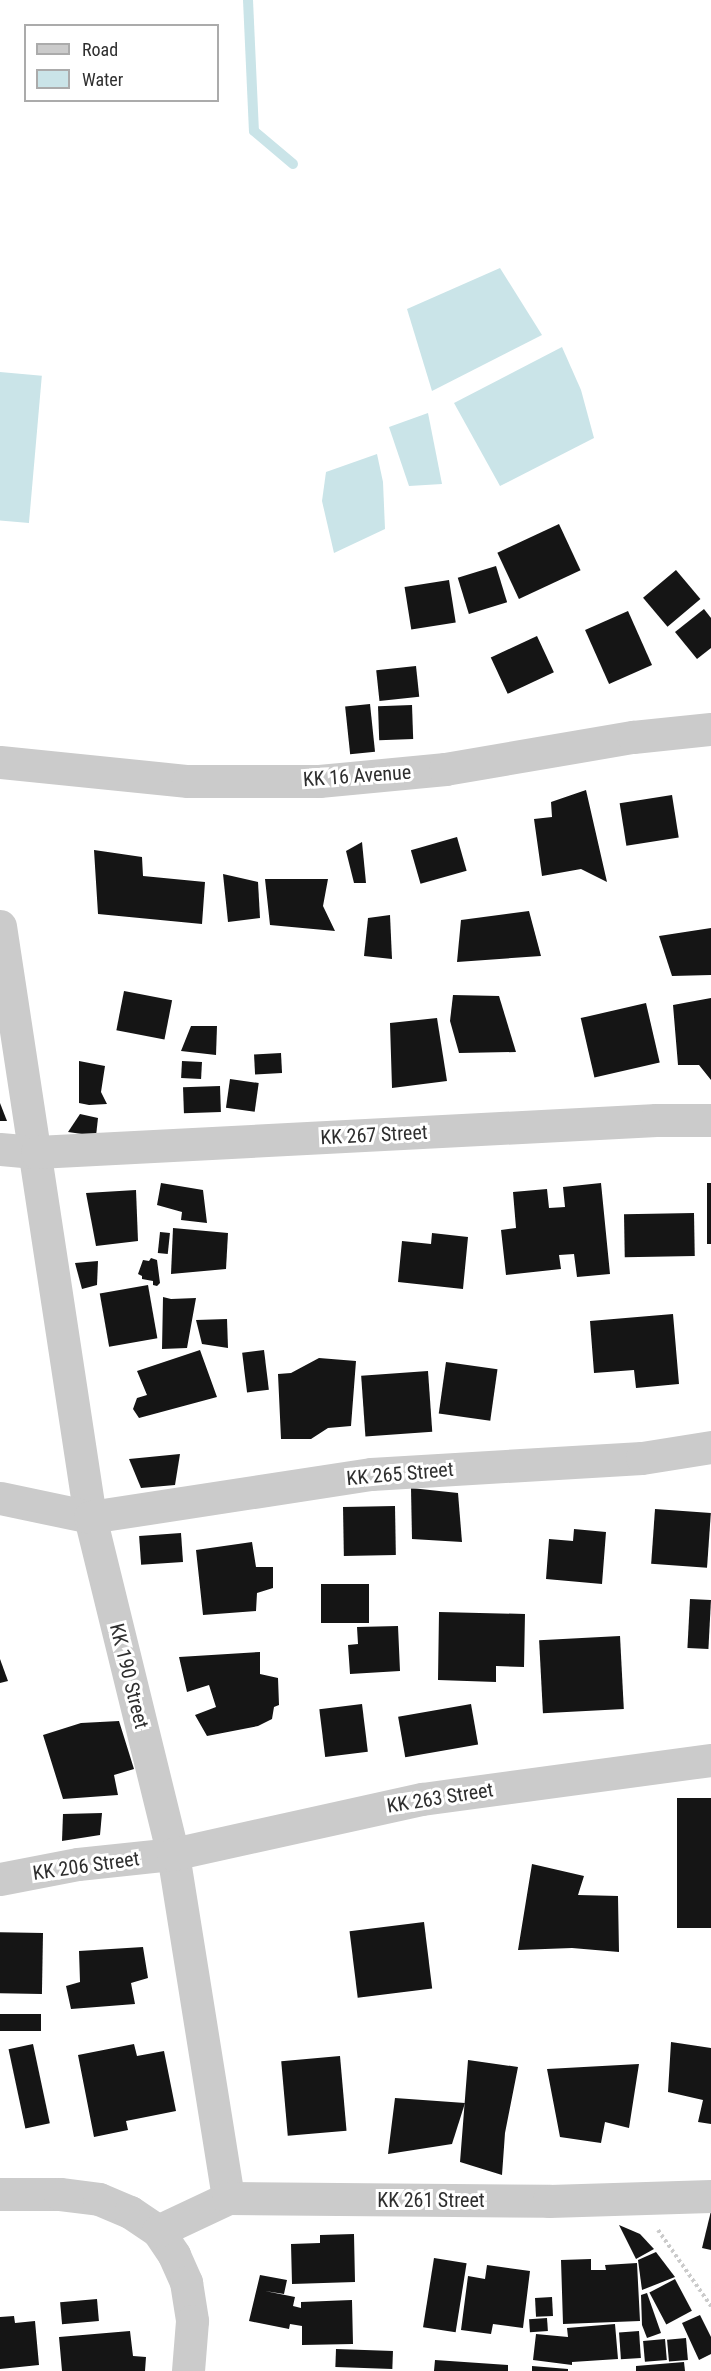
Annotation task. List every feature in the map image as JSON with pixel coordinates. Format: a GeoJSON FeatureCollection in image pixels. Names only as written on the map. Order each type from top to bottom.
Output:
{"type":"FeatureCollection","features":[{"type":"Feature","properties":{"kind":"street","name":"KK 16 Avenue"},"geometry":{"type":"LineString","coordinates":[[0,762],[188,781],[319,781],[446,769],[633,737],[711,729]]}},
{"type":"Feature","properties":{"kind":"street","name":"KK 190 Street"},"geometry":{"type":"LineString","coordinates":[[0,926],[37,1152],[90,1517],[173,1854],[228,2198]]}},
{"type":"Feature","properties":{"kind":"street","name":"KK 267 Street"},"geometry":{"type":"LineString","coordinates":[[0,1149],[37,1152],[656,1120],[711,1120]]}},
{"type":"Feature","properties":{"kind":"street","name":"KK 265 Street"},"geometry":{"type":"LineString","coordinates":[[90,1517],[371,1474],[642,1458],[711,1447]]}},
{"type":"Feature","properties":{"kind":"street"},"geometry":{"type":"LineString","coordinates":[[0,1498],[90,1517]]}},
{"type":"Feature","properties":{"kind":"street","name":"KK 263 Street"},"geometry":{"type":"LineString","coordinates":[[173,1854],[422,1799],[711,1760]]}},
{"type":"Feature","properties":{"kind":"street","name":"KK 206 Street"},"geometry":{"type":"LineString","coordinates":[[0,1879],[78,1864],[173,1854]]}},
{"type":"Feature","properties":{"kind":"street"},"geometry":{"type":"LineString","coordinates":[[0,2194],[60,2194],[99,2199],[130,2212],[166,2243],[186,2282],[192,2321],[188,2371]]}},
{"type":"Feature","properties":{"kind":"street","name":"KK 261 Street"},"geometry":{"type":"LineString","coordinates":[[166,2243],[228,2198],[549,2201],[711,2196]]}},
{"type":"Feature","properties":{"kind":"path"},"geometry":{"type":"LineString","coordinates":[[641,2198],[656,2228],[711,2306]]}},
{"type":"Feature","properties":{"kind":"water"},"geometry":{"type":"Polygon","coordinates":[[[500,268],[542,335],[432,391],[407,309],[500,268]]]}},
{"type":"Feature","properties":{"kind":"water"},"geometry":{"type":"Polygon","coordinates":[[[562,347],[581,390],[594,438],[500,486],[454,403],[562,347]]]}},
{"type":"Feature","properties":{"kind":"water"},"geometry":{"type":"Polygon","coordinates":[[[0,372],[42,376],[29,523],[0,521],[0,372]]]}},
{"type":"Feature","properties":{"kind":"water"},"geometry":{"type":"Polygon","coordinates":[[[428,413],[442,484],[409,486],[389,427],[428,413]]]}},
{"type":"Feature","properties":{"kind":"water"},"geometry":{"type":"Polygon","coordinates":[[[377,454],[383,482],[385,529],[334,553],[322,501],[326,472],[377,454]]]}},
{"type":"Feature","properties":{"kind":"building"},"geometry":{"type":"Polygon","coordinates":[[[559,524],[581,570],[519,599],[497,553],[559,524]]]}},
{"type":"Feature","properties":{"kind":"building"},"geometry":{"type":"Polygon","coordinates":[[[496,566],[507,602],[469,614],[458,578],[496,566]]]}},
{"type":"Feature","properties":{"kind":"building"},"geometry":{"type":"Polygon","coordinates":[[[676,570],[700,599],[667,627],[643,598],[676,570]]]}},
{"type":"Feature","properties":{"kind":"building"},"geometry":{"type":"Polygon","coordinates":[[[449,580],[456,622],[411,630],[405,587],[449,580]]]}},
{"type":"Feature","properties":{"kind":"building"},"geometry":{"type":"Polygon","coordinates":[[[704,609],[711,618],[711,648],[697,659],[675,632],[704,609]]]}},
{"type":"Feature","properties":{"kind":"building"},"geometry":{"type":"Polygon","coordinates":[[[628,611],[652,665],[609,684],[585,630],[628,611]]]}},
{"type":"Feature","properties":{"kind":"building"},"geometry":{"type":"Polygon","coordinates":[[[537,636],[554,672],[508,694],[491,658],[537,636]]]}},
{"type":"Feature","properties":{"kind":"building"},"geometry":{"type":"Polygon","coordinates":[[[416,666],[419,697],[379,701],[376,670],[416,666]]]}},
{"type":"Feature","properties":{"kind":"building"},"geometry":{"type":"Polygon","coordinates":[[[370,704],[375,752],[350,754],[345,707],[370,704]]]}},
{"type":"Feature","properties":{"kind":"building"},"geometry":{"type":"Polygon","coordinates":[[[412,705],[413,739],[379,740],[378,706],[412,705]]]}},
{"type":"Feature","properties":{"kind":"building"},"geometry":{"type":"Polygon","coordinates":[[[586,790],[607,882],[581,869],[542,876],[534,819],[552,817],[551,802],[586,790]]]}},
{"type":"Feature","properties":{"kind":"building"},"geometry":{"type":"Polygon","coordinates":[[[672,795],[679,837],[626,846],[620,803],[672,795]]]}},
{"type":"Feature","properties":{"kind":"building"},"geometry":{"type":"Polygon","coordinates":[[[457,837],[467,871],[421,884],[411,850],[457,837]]]}},
{"type":"Feature","properties":{"kind":"building"},"geometry":{"type":"Polygon","coordinates":[[[362,842],[366,883],[354,883],[346,851],[362,842]]]}},
{"type":"Feature","properties":{"kind":"building"},"geometry":{"type":"Polygon","coordinates":[[[94,850],[142,857],[143,876],[205,882],[202,924],[98,914],[94,850]]]}},
{"type":"Feature","properties":{"kind":"building"},"geometry":{"type":"Polygon","coordinates":[[[223,874],[258,882],[260,918],[228,922],[223,874]]]}},
{"type":"Feature","properties":{"kind":"building"},"geometry":{"type":"Polygon","coordinates":[[[265,879],[328,879],[323,906],[335,931],[270,925],[265,879]]]}},
{"type":"Feature","properties":{"kind":"building"},"geometry":{"type":"Polygon","coordinates":[[[529,911],[541,956],[457,962],[461,920],[529,911]]]}},
{"type":"Feature","properties":{"kind":"building"},"geometry":{"type":"Polygon","coordinates":[[[390,915],[392,959],[364,956],[368,918],[390,915]]]}},
{"type":"Feature","properties":{"kind":"building"},"geometry":{"type":"Polygon","coordinates":[[[711,928],[711,975],[672,976],[659,936],[711,928]]]}},
{"type":"Feature","properties":{"kind":"building"},"geometry":{"type":"Polygon","coordinates":[[[124,991],[172,1000],[164,1040],[116,1030],[124,991]]]}},
{"type":"Feature","properties":{"kind":"building"},"geometry":{"type":"Polygon","coordinates":[[[453,995],[499,996],[516,1052],[459,1053],[450,1021],[453,995]]]}},
{"type":"Feature","properties":{"kind":"building"},"geometry":{"type":"Polygon","coordinates":[[[711,998],[711,1080],[699,1065],[678,1065],[673,1005],[711,998]]]}},
{"type":"Feature","properties":{"kind":"building"},"geometry":{"type":"Polygon","coordinates":[[[646,1003],[660,1062],[594,1078],[581,1018],[646,1003]]]}},
{"type":"Feature","properties":{"kind":"building"},"geometry":{"type":"Polygon","coordinates":[[[437,1018],[447,1081],[392,1088],[390,1023],[437,1018]]]}},
{"type":"Feature","properties":{"kind":"building"},"geometry":{"type":"Polygon","coordinates":[[[191,1026],[217,1026],[216,1055],[181,1051],[191,1026]]]}},
{"type":"Feature","properties":{"kind":"building"},"geometry":{"type":"Polygon","coordinates":[[[281,1053],[282,1073],[255,1074],[254,1054],[281,1053]]]}},
{"type":"Feature","properties":{"kind":"building"},"geometry":{"type":"Polygon","coordinates":[[[79,1061],[105,1066],[101,1092],[107,1104],[79,1103],[79,1061]]]}},
{"type":"Feature","properties":{"kind":"building"},"geometry":{"type":"Polygon","coordinates":[[[182,1061],[202,1062],[201,1079],[181,1078],[182,1061]]]}},
{"type":"Feature","properties":{"kind":"building"},"geometry":{"type":"Polygon","coordinates":[[[230,1079],[259,1083],[255,1112],[226,1108],[230,1079]]]}},
{"type":"Feature","properties":{"kind":"building"},"geometry":{"type":"Polygon","coordinates":[[[220,1086],[221,1112],[184,1113],[183,1087],[220,1086]]]}},
{"type":"Feature","properties":{"kind":"building"},"geometry":{"type":"Polygon","coordinates":[[[0,1103],[7,1121],[0,1121],[0,1103]]]}},
{"type":"Feature","properties":{"kind":"building"},"geometry":{"type":"Polygon","coordinates":[[[80,1114],[98,1118],[96,1136],[68,1132],[80,1114]]]}},
{"type":"Feature","properties":{"kind":"building"},"geometry":{"type":"Polygon","coordinates":[[[161,1183],[203,1190],[207,1223],[181,1220],[182,1212],[157,1205],[161,1183]]]}},
{"type":"Feature","properties":{"kind":"building"},"geometry":{"type":"Polygon","coordinates":[[[601,1183],[610,1274],[577,1277],[574,1254],[559,1255],[561,1269],[506,1275],[501,1230],[516,1228],[513,1192],[547,1189],[549,1208],[565,1207],[563,1187],[601,1183]]]}},
{"type":"Feature","properties":{"kind":"building"},"geometry":{"type":"Polygon","coordinates":[[[707,1183],[711,1183],[711,1244],[707,1244],[707,1183]]]}},
{"type":"Feature","properties":{"kind":"building"},"geometry":{"type":"Polygon","coordinates":[[[136,1190],[138,1241],[96,1246],[86,1193],[136,1190]]]}},
{"type":"Feature","properties":{"kind":"building"},"geometry":{"type":"Polygon","coordinates":[[[694,1213],[695,1256],[625,1257],[624,1214],[694,1213]]]}},
{"type":"Feature","properties":{"kind":"building"},"geometry":{"type":"Polygon","coordinates":[[[173,1228],[228,1233],[226,1269],[171,1274],[173,1228]]]}},
{"type":"Feature","properties":{"kind":"building"},"geometry":{"type":"Polygon","coordinates":[[[160,1232],[170,1233],[168,1254],[158,1253],[160,1232]]]}},
{"type":"Feature","properties":{"kind":"building"},"geometry":{"type":"Polygon","coordinates":[[[432,1233],[468,1237],[463,1289],[398,1282],[402,1241],[431,1244],[432,1233]]]}},
{"type":"Feature","properties":{"kind":"building"},"geometry":{"type":"Polygon","coordinates":[[[151,1258],[157,1260],[160,1283],[157,1286],[153,1285],[153,1281],[142,1279],[142,1276],[138,1274],[143,1260],[149,1261],[151,1258]]]}},
{"type":"Feature","properties":{"kind":"building"},"geometry":{"type":"Polygon","coordinates":[[[98,1261],[97,1285],[82,1289],[75,1263],[98,1261]]]}},
{"type":"Feature","properties":{"kind":"building"},"geometry":{"type":"Polygon","coordinates":[[[148,1285],[157,1338],[109,1347],[100,1294],[148,1285]]]}},
{"type":"Feature","properties":{"kind":"building"},"geometry":{"type":"Polygon","coordinates":[[[163,1297],[196,1298],[187,1348],[162,1349],[163,1297]]]}},
{"type":"Feature","properties":{"kind":"building"},"geometry":{"type":"Polygon","coordinates":[[[673,1314],[679,1384],[636,1388],[634,1370],[594,1373],[590,1321],[673,1314]]]}},
{"type":"Feature","properties":{"kind":"building"},"geometry":{"type":"Polygon","coordinates":[[[227,1319],[228,1348],[202,1344],[196,1320],[227,1319]]]}},
{"type":"Feature","properties":{"kind":"building"},"geometry":{"type":"Polygon","coordinates":[[[200,1350],[217,1397],[139,1418],[133,1409],[137,1398],[147,1395],[137,1371],[200,1350]]]}},
{"type":"Feature","properties":{"kind":"building"},"geometry":{"type":"Polygon","coordinates":[[[264,1350],[269,1390],[247,1392],[242,1353],[264,1350]]]}},
{"type":"Feature","properties":{"kind":"building"},"geometry":{"type":"Polygon","coordinates":[[[319,1358],[356,1361],[351,1426],[328,1428],[311,1439],[281,1439],[278,1374],[291,1373],[319,1358]]]}},
{"type":"Feature","properties":{"kind":"building"},"geometry":{"type":"Polygon","coordinates":[[[446,1362],[497,1369],[490,1421],[439,1413],[446,1362]]]}},
{"type":"Feature","properties":{"kind":"building"},"geometry":{"type":"Polygon","coordinates":[[[428,1371],[432,1432],[365,1437],[361,1376],[428,1371]]]}},
{"type":"Feature","properties":{"kind":"building"},"geometry":{"type":"Polygon","coordinates":[[[180,1454],[175,1485],[141,1488],[129,1459],[180,1454]]]}},
{"type":"Feature","properties":{"kind":"building"},"geometry":{"type":"Polygon","coordinates":[[[411,1488],[458,1493],[462,1542],[412,1539],[411,1488]]]}},
{"type":"Feature","properties":{"kind":"building"},"geometry":{"type":"Polygon","coordinates":[[[395,1506],[396,1555],[344,1556],[343,1507],[395,1506]]]}},
{"type":"Feature","properties":{"kind":"building"},"geometry":{"type":"Polygon","coordinates":[[[655,1509],[711,1513],[707,1568],[651,1564],[655,1509]]]}},
{"type":"Feature","properties":{"kind":"building"},"geometry":{"type":"Polygon","coordinates":[[[574,1529],[606,1532],[602,1584],[546,1579],[549,1539],[573,1541],[574,1529]]]}},
{"type":"Feature","properties":{"kind":"building"},"geometry":{"type":"Polygon","coordinates":[[[181,1533],[183,1562],[141,1565],[139,1536],[181,1533]]]}},
{"type":"Feature","properties":{"kind":"building"},"geometry":{"type":"Polygon","coordinates":[[[252,1542],[256,1567],[273,1567],[273,1588],[257,1593],[256,1611],[203,1615],[196,1550],[252,1542]]]}},
{"type":"Feature","properties":{"kind":"building"},"geometry":{"type":"Polygon","coordinates":[[[321,1584],[369,1584],[369,1623],[321,1623],[321,1584]]]}},
{"type":"Feature","properties":{"kind":"building"},"geometry":{"type":"Polygon","coordinates":[[[690,1599],[711,1600],[708,1649],[687,1648],[690,1599]]]}},
{"type":"Feature","properties":{"kind":"building"},"geometry":{"type":"Polygon","coordinates":[[[439,1612],[525,1614],[524,1667],[496,1666],[496,1682],[438,1680],[439,1612]]]}},
{"type":"Feature","properties":{"kind":"building"},"geometry":{"type":"Polygon","coordinates":[[[398,1626],[400,1671],[350,1674],[348,1645],[358,1644],[357,1627],[398,1626]]]}},
{"type":"Feature","properties":{"kind":"building"},"geometry":{"type":"Polygon","coordinates":[[[620,1636],[624,1709],[543,1713],[539,1640],[620,1636]]]}},
{"type":"Feature","properties":{"kind":"building"},"geometry":{"type":"Polygon","coordinates":[[[260,1652],[260,1674],[278,1678],[279,1705],[274,1707],[272,1719],[258,1726],[207,1736],[195,1715],[216,1707],[209,1685],[187,1692],[179,1657],[260,1652]]]}},
{"type":"Feature","properties":{"kind":"building"},"geometry":{"type":"Polygon","coordinates":[[[0,1659],[8,1681],[0,1683],[0,1659]]]}},
{"type":"Feature","properties":{"kind":"building"},"geometry":{"type":"Polygon","coordinates":[[[362,1704],[368,1752],[325,1757],[319,1709],[362,1704]]]}},
{"type":"Feature","properties":{"kind":"building"},"geometry":{"type":"Polygon","coordinates":[[[471,1704],[478,1744],[405,1757],[398,1717],[471,1704]]]}},
{"type":"Feature","properties":{"kind":"building"},"geometry":{"type":"Polygon","coordinates":[[[119,1721],[134,1769],[114,1775],[118,1795],[63,1799],[43,1735],[81,1723],[119,1721]]]}},
{"type":"Feature","properties":{"kind":"building"},"geometry":{"type":"Polygon","coordinates":[[[677,1798],[711,1798],[711,1928],[677,1928],[677,1798]]]}},
{"type":"Feature","properties":{"kind":"building"},"geometry":{"type":"Polygon","coordinates":[[[102,1813],[100,1835],[62,1841],[63,1814],[102,1813]]]}},
{"type":"Feature","properties":{"kind":"building"},"geometry":{"type":"Polygon","coordinates":[[[532,1864],[584,1876],[578,1895],[618,1896],[619,1952],[572,1948],[518,1950],[532,1864]]]}},
{"type":"Feature","properties":{"kind":"building"},"geometry":{"type":"Polygon","coordinates":[[[424,1922],[432,1989],[358,1998],[350,1931],[424,1922]]]}},
{"type":"Feature","properties":{"kind":"building"},"geometry":{"type":"Polygon","coordinates":[[[0,1932],[43,1933],[42,1994],[0,1993],[0,1932]]]}},
{"type":"Feature","properties":{"kind":"building"},"geometry":{"type":"Polygon","coordinates":[[[143,1947],[148,1978],[131,1983],[135,2004],[71,2009],[66,1986],[80,1982],[79,1951],[143,1947]]]}},
{"type":"Feature","properties":{"kind":"building"},"geometry":{"type":"Polygon","coordinates":[[[0,2014],[41,2014],[41,2031],[0,2031],[0,2014]]]}},
{"type":"Feature","properties":{"kind":"building"},"geometry":{"type":"Polygon","coordinates":[[[671,2042],[711,2048],[711,2124],[698,2122],[703,2100],[668,2092],[671,2042]]]}},
{"type":"Feature","properties":{"kind":"building"},"geometry":{"type":"Polygon","coordinates":[[[33,2044],[50,2123],[25,2128],[9,2049],[33,2044]]]}},
{"type":"Feature","properties":{"kind":"building"},"geometry":{"type":"Polygon","coordinates":[[[134,2044],[137,2056],[164,2051],[176,2111],[126,2121],[128,2130],[94,2137],[78,2055],[134,2044]]]}},
{"type":"Feature","properties":{"kind":"building"},"geometry":{"type":"Polygon","coordinates":[[[340,2056],[347,2131],[288,2136],[281,2061],[340,2056]]]}},
{"type":"Feature","properties":{"kind":"building"},"geometry":{"type":"Polygon","coordinates":[[[468,2060],[518,2067],[505,2133],[502,2175],[460,2162],[468,2060]]]}},
{"type":"Feature","properties":{"kind":"building"},"geometry":{"type":"Polygon","coordinates":[[[639,2064],[629,2128],[605,2122],[601,2143],[560,2137],[547,2069],[639,2064]]]}},
{"type":"Feature","properties":{"kind":"building"},"geometry":{"type":"Polygon","coordinates":[[[395,2098],[465,2103],[452,2144],[388,2154],[395,2098]]]}},
{"type":"Feature","properties":{"kind":"building"},"geometry":{"type":"Polygon","coordinates":[[[711,2211],[711,2250],[702,2248],[711,2211]]]}},
{"type":"Feature","properties":{"kind":"building"},"geometry":{"type":"Polygon","coordinates":[[[619,2225],[640,2234],[654,2249],[636,2259],[619,2225]]]}},
{"type":"Feature","properties":{"kind":"building"},"geometry":{"type":"Polygon","coordinates":[[[354,2234],[355,2282],[292,2284],[291,2244],[320,2243],[320,2235],[354,2234]]]}},
{"type":"Feature","properties":{"kind":"building"},"geometry":{"type":"Polygon","coordinates":[[[656,2252],[675,2277],[642,2290],[638,2260],[656,2252]]]}},
{"type":"Feature","properties":{"kind":"building"},"geometry":{"type":"Polygon","coordinates":[[[434,2258],[467,2263],[456,2332],[423,2327],[434,2258]]]}},
{"type":"Feature","properties":{"kind":"building"},"geometry":{"type":"Polygon","coordinates":[[[591,2259],[591,2270],[606,2270],[605,2265],[637,2263],[640,2321],[563,2324],[561,2260],[591,2259]]]}},
{"type":"Feature","properties":{"kind":"building"},"geometry":{"type":"Polygon","coordinates":[[[487,2265],[530,2271],[523,2328],[493,2324],[491,2334],[461,2330],[468,2276],[485,2279],[487,2265]]]}},
{"type":"Feature","properties":{"kind":"building"},"geometry":{"type":"Polygon","coordinates":[[[260,2275],[287,2280],[284,2294],[265,2291],[295,2297],[293,2306],[301,2308],[301,2302],[352,2300],[353,2344],[302,2345],[302,2326],[290,2324],[289,2329],[249,2321],[260,2275]]]}},
{"type":"Feature","properties":{"kind":"building"},"geometry":{"type":"Polygon","coordinates":[[[675,2279],[692,2311],[666,2324],[649,2293],[675,2279]]]}},
{"type":"Feature","properties":{"kind":"building"},"geometry":{"type":"Polygon","coordinates":[[[647,2293],[661,2333],[647,2338],[642,2325],[641,2295],[647,2293]]]}},
{"type":"Feature","properties":{"kind":"building"},"geometry":{"type":"Polygon","coordinates":[[[552,2297],[553,2316],[536,2317],[535,2298],[552,2297]]]}},
{"type":"Feature","properties":{"kind":"building"},"geometry":{"type":"Polygon","coordinates":[[[97,2299],[99,2321],[62,2324],[60,2302],[97,2299]]]}},
{"type":"Feature","properties":{"kind":"building"},"geometry":{"type":"Polygon","coordinates":[[[700,2315],[711,2337],[711,2354],[699,2360],[682,2323],[700,2315]]]}},
{"type":"Feature","properties":{"kind":"building"},"geometry":{"type":"Polygon","coordinates":[[[14,2316],[15,2323],[35,2321],[39,2365],[0,2369],[0,2317],[14,2316]]]}},
{"type":"Feature","properties":{"kind":"building"},"geometry":{"type":"Polygon","coordinates":[[[547,2318],[548,2331],[530,2332],[529,2319],[547,2318]]]}},
{"type":"Feature","properties":{"kind":"building"},"geometry":{"type":"Polygon","coordinates":[[[615,2324],[618,2359],[572,2362],[572,2365],[533,2360],[536,2334],[568,2337],[567,2328],[615,2324]]]}},
{"type":"Feature","properties":{"kind":"building"},"geometry":{"type":"Polygon","coordinates":[[[130,2331],[133,2356],[146,2357],[145,2371],[62,2371],[59,2337],[130,2331]]]}},
{"type":"Feature","properties":{"kind":"building"},"geometry":{"type":"Polygon","coordinates":[[[639,2331],[641,2358],[621,2359],[619,2332],[639,2331]]]}},
{"type":"Feature","properties":{"kind":"building"},"geometry":{"type":"Polygon","coordinates":[[[686,2338],[688,2360],[669,2362],[667,2340],[686,2338]]]}},
{"type":"Feature","properties":{"kind":"building"},"geometry":{"type":"Polygon","coordinates":[[[665,2339],[667,2360],[645,2362],[643,2341],[665,2339]]]}},
{"type":"Feature","properties":{"kind":"building"},"geometry":{"type":"Polygon","coordinates":[[[336,2349],[393,2351],[392,2369],[335,2367],[336,2349]]]}},
{"type":"Feature","properties":{"kind":"building"},"geometry":{"type":"Polygon","coordinates":[[[435,2360],[508,2365],[508,2371],[434,2371],[435,2360]]]}},
{"type":"Feature","properties":{"kind":"building"},"geometry":{"type":"Polygon","coordinates":[[[684,2362],[685,2371],[636,2371],[636,2366],[684,2362]]]}},
{"type":"Feature","properties":{"kind":"building"},"geometry":{"type":"Polygon","coordinates":[[[532,2366],[568,2369],[568,2371],[532,2371],[532,2366]]]}},
{"type":"Feature","properties":{"kind":"waterway"},"geometry":{"type":"LineString","coordinates":[[248,0],[254,131],[293,164]]}}]}
